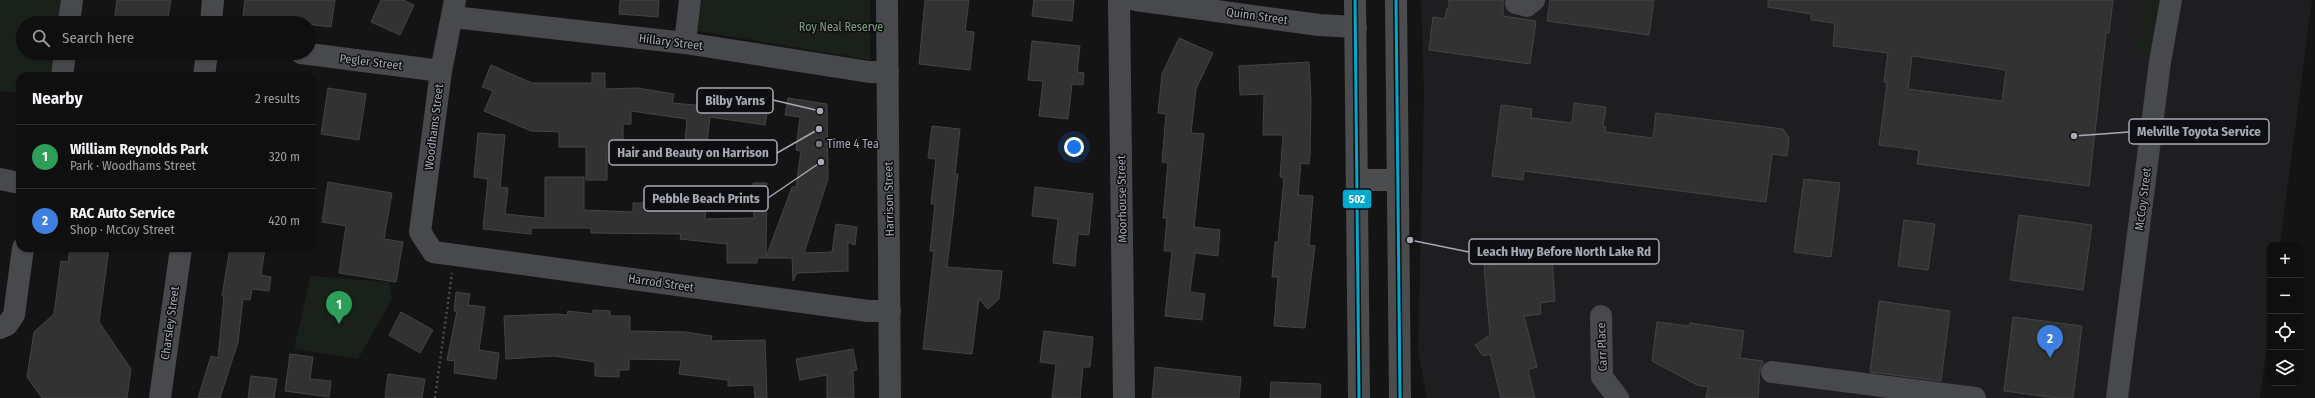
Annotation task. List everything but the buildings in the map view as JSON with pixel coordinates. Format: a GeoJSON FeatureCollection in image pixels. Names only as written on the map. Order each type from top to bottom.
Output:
{"type":"FeatureCollection","features":[{"type":"Feature","properties":{"kind":"highway"},"geometry":{"type":"LineString","coordinates":[[1355,0],[1359,398]]}},
{"type":"Feature","properties":{"kind":"highway"},"geometry":{"type":"LineString","coordinates":[[1396,0],[1400,398]]}},
{"type":"Feature","properties":{"kind":"highway"},"geometry":{"type":"LineString","coordinates":[[1357,180],[1398,180]]}},
{"type":"Feature","properties":{"kind":"street"},"geometry":{"type":"LineString","coordinates":[[70,16],[72,0]]}},
{"type":"Feature","properties":{"kind":"street"},"geometry":{"type":"LineString","coordinates":[[212,16],[213,0]]}},
{"type":"Feature","properties":{"kind":"street"},"geometry":{"type":"LineString","coordinates":[[685,43],[690,0]]}},
{"type":"Feature","properties":{"kind":"street","name":"Harrison Street"},"geometry":{"type":"LineString","coordinates":[[887,0],[890,398]]}},
{"type":"Feature","properties":{"kind":"street","name":"Moorhouse Street"},"geometry":{"type":"LineString","coordinates":[[1119,0],[1124,398]]}},
{"type":"Feature","properties":{"kind":"street","name":"Quinn Street"},"geometry":{"type":"LineString","coordinates":[[1136,0],[1320,25],[1356,27]]}},
{"type":"Feature","properties":{"kind":"street","name":"McCoy Street"},"geometry":{"type":"LineString","coordinates":[[2117,398],[2160,62],[2171,0]]}},
{"type":"Feature","properties":{"kind":"street","name":"Hillary Street"},"geometry":{"type":"LineString","coordinates":[[454,9],[869,72],[888,72]]}},
{"type":"Feature","properties":{"kind":"street","name":"Woodhams Street"},"geometry":{"type":"LineString","coordinates":[[433,252],[420,232],[441,71],[454,9]]}},
{"type":"Feature","properties":{"kind":"street","name":"Pegler Street"},"geometry":{"type":"LineString","coordinates":[[316,55],[441,71]]}},
{"type":"Feature","properties":{"kind":"street"},"geometry":{"type":"LineString","coordinates":[[63,72],[64,60]]}},
{"type":"Feature","properties":{"kind":"street"},"geometry":{"type":"LineString","coordinates":[[205,72],[206,60]]}},
{"type":"Feature","properties":{"kind":"street"},"geometry":{"type":"LineString","coordinates":[[0,179],[16,182]]}},
{"type":"Feature","properties":{"kind":"street"},"geometry":{"type":"LineString","coordinates":[[0,328],[7,325],[14,315],[22,252]]}},
{"type":"Feature","properties":{"kind":"street","name":"Charsley Street"},"geometry":{"type":"LineString","coordinates":[[160,398],[180,252]]}},
{"type":"Feature","properties":{"kind":"street","name":"Harrod Street"},"geometry":{"type":"LineString","coordinates":[[433,252],[868,311],[890,311]]}},
{"type":"Feature","properties":{"kind":"street","name":"Carr Place"},"geometry":{"type":"LineString","coordinates":[[1601,316],[1602,377],[1618,398]]}},
{"type":"Feature","properties":{"kind":"street"},"geometry":{"type":"LineString","coordinates":[[1772,372],[1976,398]]}},
{"type":"Feature","properties":{"kind":"path"},"geometry":{"type":"LineString","coordinates":[[435,398],[455,254]]}},
{"type":"Feature","properties":{"kind":"shaded area"},"geometry":{"type":"Polygon","coordinates":[[[1421,0],[2312,0],[2280,242],[2267,242],[2267,346],[2260,398],[1427,398],[1418,351],[1424,95],[1421,0]]]}},
{"type":"Feature","properties":{"kind":"green space"},"geometry":{"type":"Polygon","coordinates":[[[0,0],[67,0],[65,16],[16,16],[16,60],[59,60],[57,72],[16,72],[16,93],[0,91],[0,0]]]}},
{"type":"Feature","properties":{"kind":"green space","name":"Roy Neal Reserve"},"geometry":{"type":"Polygon","coordinates":[[[702,0],[870,0],[870,60],[698,31],[702,0]]]}},
{"type":"Feature","properties":{"kind":"green space"},"geometry":{"type":"Polygon","coordinates":[[[2143,0],[2159,0],[2152,51],[2150,53],[2137,52],[2143,0]]]}},
{"type":"Feature","properties":{"kind":"green space"},"geometry":{"type":"Polygon","coordinates":[[[311,276],[389,282],[392,299],[358,359],[294,349],[311,276]]]}},
{"type":"Feature","properties":{"kind":"transit line","name":"502"},"geometry":{"type":"LineString","coordinates":[[1355,0],[1359,398]]}},
{"type":"Feature","properties":{"kind":"transit line","name":"502"},"geometry":{"type":"LineString","coordinates":[[1396,0],[1400,398]]}},
{"type":"Feature","properties":{"kind":"place","name":"Bilby Yarns"},"geometry":{"type":"Point","coordinates":[820,111]}},
{"type":"Feature","properties":{"kind":"place","name":"Hair and Beauty on Harrison"},"geometry":{"type":"Point","coordinates":[819,129]}},
{"type":"Feature","properties":{"kind":"place","name":"Melville Toyota Service"},"geometry":{"type":"Point","coordinates":[2074,136]}},
{"type":"Feature","properties":{"kind":"place","name":"Time 4 Tea"},"geometry":{"type":"Point","coordinates":[819,144]}},
{"type":"Feature","properties":{"kind":"place","name":"Pebble Beach Prints"},"geometry":{"type":"Point","coordinates":[821,162]}},
{"type":"Feature","properties":{"kind":"place","name":"Leach Hwy Before North Lake Rd"},"geometry":{"type":"Point","coordinates":[1410,240]}},
{"type":"Feature","properties":{"kind":"place","name":"William Reynolds Park"},"geometry":{"type":"Point","coordinates":[339,324]}},
{"type":"Feature","properties":{"kind":"place","name":"RAC Auto Service"},"geometry":{"type":"Point","coordinates":[2050,358]}}]}
